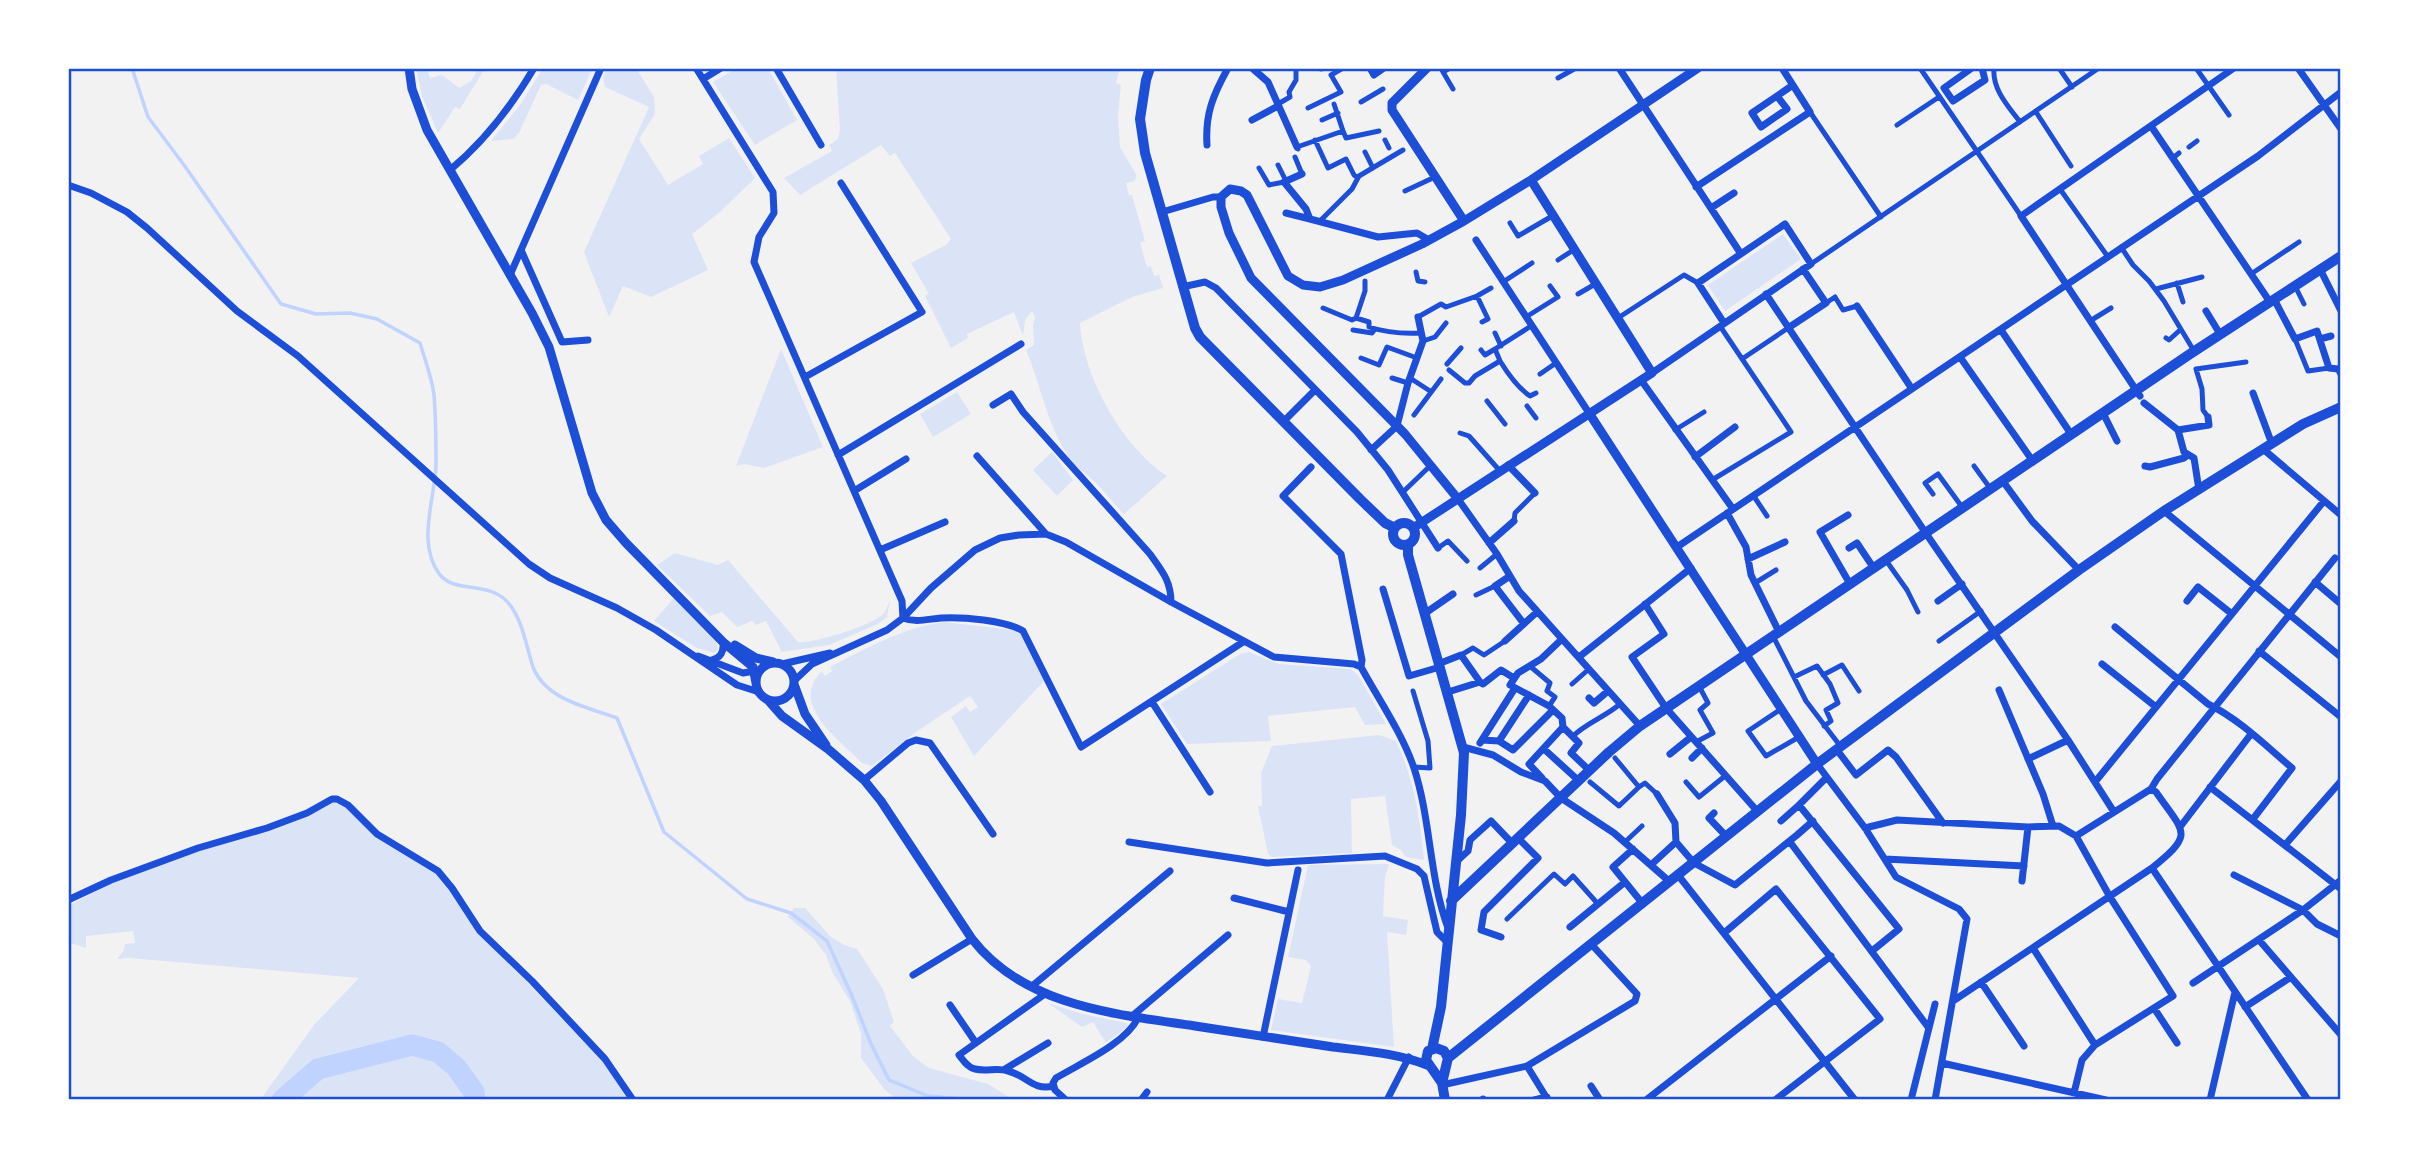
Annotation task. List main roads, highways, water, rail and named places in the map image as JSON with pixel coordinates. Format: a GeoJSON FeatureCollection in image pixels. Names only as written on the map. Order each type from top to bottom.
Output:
{"type":"FeatureCollection","features":[{"type":"Feature","properties":{"kind":"main road"},"geometry":{"type":"LineString","coordinates":[[1150,68],[1140,119],[1145,153],[1195,328],[1200,337],[1283,421],[1385,523],[1395,528]]}},
{"type":"Feature","properties":{"kind":"main road"},"geometry":{"type":"LineString","coordinates":[[1451,901],[1640,726],[2071,434],[2103,413],[2140,396],[2194,351],[2341,256]]}},
{"type":"Feature","properties":{"kind":"main road"},"geometry":{"type":"LineString","coordinates":[[1429,1067],[1440,1069],[1447,1060],[1817,764],[2079,570],[2164,511],[2302,424],[2341,407]]}},
{"type":"Feature","properties":{"kind":"main road"},"geometry":{"type":"LineString","coordinates":[[1405,523],[1418,526],[1415,538],[1408,544],[1400,544],[1395,540],[1395,528],[1405,523]]}},
{"type":"Feature","properties":{"kind":"main road"},"geometry":{"type":"LineString","coordinates":[[1408,544],[1408,555],[1463,747],[1462,803],[1441,1007],[1426,1056],[1429,1067],[1442,1084]]}},
{"type":"Feature","properties":{"kind":"main road"},"geometry":{"type":"LineString","coordinates":[[1430,1050],[1436,1048],[1444,1051],[1447,1060],[1442,1084],[1445,1100]]}},
{"type":"Feature","properties":{"kind":"waterway"},"geometry":{"type":"LineString","coordinates":[[132,68],[148,117],[281,304],[316,314],[350,313],[377,319],[420,343],[434,395],[436,465],[428,536],[429,550],[440,575],[456,585],[487,590],[506,601],[520,624],[533,667],[547,687],[569,701],[617,718],[664,832],[747,899],[791,913],[827,941],[889,1080],[928,1096],[974,1100]]}},
{"type":"Feature","properties":{"kind":"waterway"},"geometry":{"type":"LineString","coordinates":[[282,1100],[318,1069],[412,1045],[438,1052],[456,1067],[474,1092],[475,1100]]}}]}
